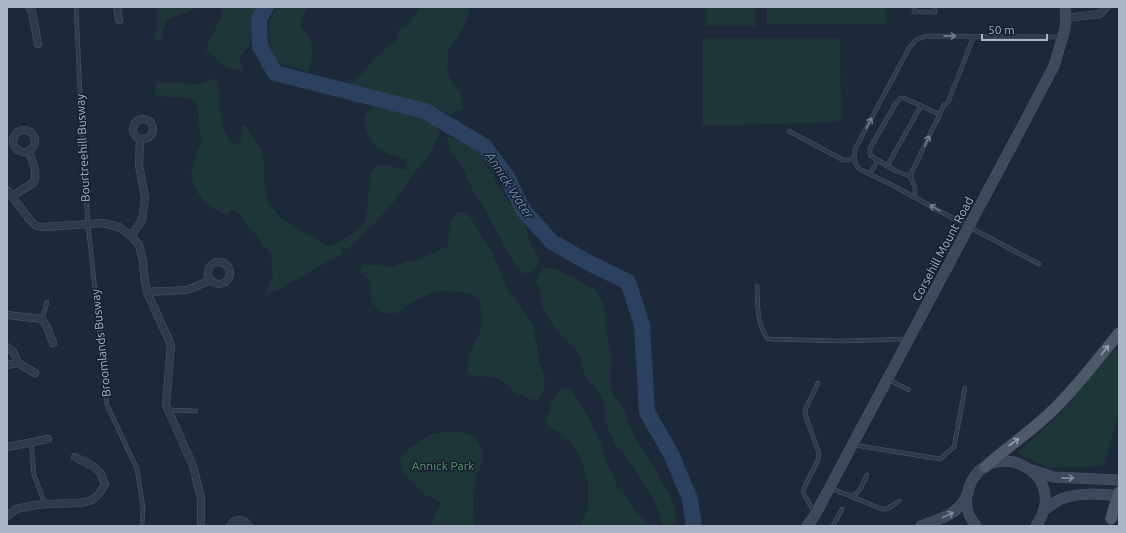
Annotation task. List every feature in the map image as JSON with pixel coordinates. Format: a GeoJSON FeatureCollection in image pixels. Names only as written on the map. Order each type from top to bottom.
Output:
{"type":"FeatureCollection","features":[{"type":"Feature","properties":{"kind":"main road"},"geometry":{"type":"LineString","coordinates":[[1064,7],[1066,18]]}},
{"type":"Feature","properties":{"kind":"main road","name":"Corsehill Mount Road"},"geometry":{"type":"LineString","coordinates":[[807,526],[830,488],[1054,66],[1065,29],[1066,18]]}},
{"type":"Feature","properties":{"kind":"main road"},"geometry":{"type":"LineString","coordinates":[[921,526],[955,511],[964,501],[970,483],[976,474],[1053,410],[1073,389],[1119,333]]}},
{"type":"Feature","properties":{"kind":"main road"},"geometry":{"type":"LineString","coordinates":[[984,467],[996,462],[1008,461],[1020,463],[1030,469],[1053,477],[1119,480]]}},
{"type":"Feature","properties":{"kind":"main road"},"geometry":{"type":"LineString","coordinates":[[1030,469],[1038,477],[1046,498],[1045,509],[1036,526]]}},
{"type":"Feature","properties":{"kind":"main road"},"geometry":{"type":"LineString","coordinates":[[1110,523],[1119,492]]}},
{"type":"Feature","properties":{"kind":"main road"},"geometry":{"type":"LineString","coordinates":[[967,494],[966,503],[968,513],[972,522],[976,526]]}},
{"type":"Feature","properties":{"kind":"main road"},"geometry":{"type":"LineString","coordinates":[[1045,509],[1056,501],[1070,497],[1090,495],[1119,496]]}},
{"type":"Feature","properties":{"kind":"street"},"geometry":{"type":"LineString","coordinates":[[29,7],[32,11],[38,44]]}},
{"type":"Feature","properties":{"kind":"street"},"geometry":{"type":"LineString","coordinates":[[117,7],[119,20]]}},
{"type":"Feature","properties":{"kind":"street"},"geometry":{"type":"LineString","coordinates":[[1066,18],[1100,14],[1107,7]]}},
{"type":"Feature","properties":{"kind":"street"},"geometry":{"type":"LineString","coordinates":[[131,236],[142,220],[145,198],[139,165],[140,139]]}},
{"type":"Feature","properties":{"kind":"street"},"geometry":{"type":"LineString","coordinates":[[29,152],[34,166],[35,180],[33,183],[9,193],[36,226],[44,227],[103,223],[119,227],[131,236],[139,245],[143,261],[147,292],[171,345],[166,405],[193,466],[201,498],[201,526]]}},
{"type":"Feature","properties":{"kind":"street"},"geometry":{"type":"LineString","coordinates":[[147,292],[187,290],[211,280]]}},
{"type":"Feature","properties":{"kind":"street"},"geometry":{"type":"LineString","coordinates":[[7,315],[42,319],[47,327],[53,343]]}},
{"type":"Feature","properties":{"kind":"street"},"geometry":{"type":"LineString","coordinates":[[7,347],[13,351],[18,363],[35,373]]}},
{"type":"Feature","properties":{"kind":"street"},"geometry":{"type":"LineString","coordinates":[[7,365],[18,363]]}},
{"type":"Feature","properties":{"kind":"street"},"geometry":{"type":"LineString","coordinates":[[7,447],[48,439]]}},
{"type":"Feature","properties":{"kind":"street"},"geometry":{"type":"LineString","coordinates":[[7,516],[16,509],[45,504],[80,503],[92,500],[99,494],[104,484],[101,474],[93,466],[75,457]]}},
{"type":"Feature","properties":{"kind":"street"},"geometry":{"type":"LineString","coordinates":[[230,526],[235,521],[240,520],[244,521],[249,526]]}},
{"type":"Feature","properties":{"kind":"lane","name":"Bourtreehill Busway"},"geometry":{"type":"LineString","coordinates":[[76,7],[83,156],[88,224]]}},
{"type":"Feature","properties":{"kind":"lane"},"geometry":{"type":"LineString","coordinates":[[914,7],[914,12],[935,12],[935,7]]}},
{"type":"Feature","properties":{"kind":"lane"},"geometry":{"type":"LineString","coordinates":[[1039,264],[859,169],[855,164],[854,158],[855,149],[909,48],[916,40],[926,36],[1062,37]]}},
{"type":"Feature","properties":{"kind":"lane"},"geometry":{"type":"LineString","coordinates":[[910,176],[939,114],[944,105],[948,102],[974,36]]}},
{"type":"Feature","properties":{"kind":"lane"},"geometry":{"type":"LineString","coordinates":[[915,198],[915,187],[910,176],[896,171],[871,156],[870,148],[898,100],[901,98],[939,114]]}},
{"type":"Feature","properties":{"kind":"lane"},"geometry":{"type":"LineString","coordinates":[[887,166],[921,106]]}},
{"type":"Feature","properties":{"kind":"lane"},"geometry":{"type":"LineString","coordinates":[[789,131],[843,160],[854,158]]}},
{"type":"Feature","properties":{"kind":"lane"},"geometry":{"type":"LineString","coordinates":[[870,174],[878,160]]}},
{"type":"Feature","properties":{"kind":"lane","name":"Broomlands Busway"},"geometry":{"type":"LineString","coordinates":[[88,224],[107,405],[137,469],[143,507],[142,526]]}},
{"type":"Feature","properties":{"kind":"lane"},"geometry":{"type":"LineString","coordinates":[[757,286],[758,316],[763,332],[768,339],[843,341],[909,339]]}},
{"type":"Feature","properties":{"kind":"lane"},"geometry":{"type":"LineString","coordinates":[[42,319],[48,302]]}},
{"type":"Feature","properties":{"kind":"lane"},"geometry":{"type":"LineString","coordinates":[[888,379],[909,390]]}},
{"type":"Feature","properties":{"kind":"lane"},"geometry":{"type":"LineString","coordinates":[[815,515],[803,492],[818,460],[819,453],[806,417],[805,410],[818,383]]}},
{"type":"Feature","properties":{"kind":"lane"},"geometry":{"type":"LineString","coordinates":[[853,444],[940,459],[954,447],[964,388]]}},
{"type":"Feature","properties":{"kind":"lane"},"geometry":{"type":"LineString","coordinates":[[168,410],[196,411]]}},
{"type":"Feature","properties":{"kind":"lane"},"geometry":{"type":"LineString","coordinates":[[31,442],[34,476],[45,504]]}},
{"type":"Feature","properties":{"kind":"lane"},"geometry":{"type":"LineString","coordinates":[[850,496],[858,493],[867,475]]}},
{"type":"Feature","properties":{"kind":"lane"},"geometry":{"type":"LineString","coordinates":[[830,488],[886,510],[898,501]]}},
{"type":"Feature","properties":{"kind":"lane"},"geometry":{"type":"LineString","coordinates":[[833,526],[842,509]]}},
{"type":"Feature","properties":{"kind":"green space"},"geometry":{"type":"Polygon","coordinates":[[[159,7],[199,7],[167,20],[163,30],[162,40],[154,40],[157,26],[157,12],[159,7]]]}},
{"type":"Feature","properties":{"kind":"green space"},"geometry":{"type":"Polygon","coordinates":[[[223,7],[259,7],[251,27],[250,46],[241,55],[239,60],[243,66],[243,71],[227,67],[206,50],[220,18],[223,7]]]}},
{"type":"Feature","properties":{"kind":"green space"},"geometry":{"type":"Polygon","coordinates":[[[276,7],[308,7],[303,15],[301,24],[303,30],[310,39],[312,46],[309,71],[281,64],[272,54],[268,24],[276,7]]]}},
{"type":"Feature","properties":{"kind":"green space"},"geometry":{"type":"Polygon","coordinates":[[[421,7],[470,7],[467,19],[457,39],[449,50],[447,65],[448,74],[461,96],[463,104],[462,109],[456,110],[450,115],[437,108],[391,94],[367,89],[358,89],[348,85],[363,73],[377,56],[397,40],[399,30],[407,25],[421,7]]]}},
{"type":"Feature","properties":{"kind":"green space"},"geometry":{"type":"Polygon","coordinates":[[[706,7],[755,7],[755,26],[706,26],[706,7]]]}},
{"type":"Feature","properties":{"kind":"green space"},"geometry":{"type":"Polygon","coordinates":[[[767,7],[886,7],[887,24],[767,24],[767,7]]]}},
{"type":"Feature","properties":{"kind":"green space"},"geometry":{"type":"Polygon","coordinates":[[[703,38],[840,38],[841,122],[703,126],[703,38]]]}},
{"type":"Feature","properties":{"kind":"green space"},"geometry":{"type":"Polygon","coordinates":[[[211,79],[217,80],[219,107],[225,132],[229,140],[237,145],[241,141],[242,125],[247,127],[262,152],[264,159],[266,197],[269,205],[284,220],[329,247],[351,235],[364,222],[366,217],[371,174],[374,169],[378,166],[386,165],[405,170],[408,165],[407,160],[386,153],[376,147],[369,138],[365,128],[364,116],[371,107],[405,111],[436,126],[440,132],[431,152],[392,204],[350,247],[346,250],[339,245],[344,252],[342,254],[267,295],[268,286],[273,275],[271,253],[261,245],[260,240],[236,211],[232,210],[228,215],[214,209],[205,203],[194,185],[191,172],[197,151],[202,143],[199,113],[196,103],[188,98],[157,96],[154,90],[157,82],[201,84],[211,79]]]}},
{"type":"Feature","properties":{"kind":"green space"},"geometry":{"type":"Polygon","coordinates":[[[448,136],[475,148],[480,153],[485,164],[493,173],[496,183],[514,209],[524,220],[529,241],[537,254],[539,261],[535,270],[526,274],[517,268],[483,205],[475,194],[463,167],[451,152],[447,140],[448,136]]]}},
{"type":"Feature","properties":{"kind":"green space"},"geometry":{"type":"Polygon","coordinates":[[[457,212],[467,212],[489,247],[501,272],[506,287],[535,328],[534,336],[545,384],[540,397],[535,400],[514,392],[498,378],[476,376],[468,372],[467,367],[469,356],[480,331],[481,323],[479,299],[471,294],[442,291],[433,292],[409,304],[400,312],[391,314],[385,313],[372,304],[370,283],[361,273],[361,267],[364,264],[393,267],[406,262],[415,261],[448,246],[451,224],[457,212]]]}},
{"type":"Feature","properties":{"kind":"green space"},"geometry":{"type":"Polygon","coordinates":[[[543,268],[553,268],[564,273],[595,289],[599,295],[604,305],[608,342],[611,353],[610,382],[612,394],[625,412],[632,432],[651,461],[670,497],[674,506],[676,520],[674,524],[667,526],[662,523],[655,502],[635,469],[622,451],[616,447],[604,418],[605,410],[601,395],[586,377],[581,357],[568,341],[559,334],[542,305],[540,290],[536,281],[543,268]]]}},
{"type":"Feature","properties":{"kind":"green space"},"geometry":{"type":"Polygon","coordinates":[[[1115,349],[1119,351],[1119,413],[1104,466],[1049,468],[1017,453],[1061,413],[1115,349]]]}},
{"type":"Feature","properties":{"kind":"green space"},"geometry":{"type":"Polygon","coordinates":[[[561,388],[571,390],[592,424],[603,450],[604,457],[614,477],[617,488],[629,500],[636,512],[650,526],[580,526],[588,508],[588,483],[583,463],[572,444],[558,432],[548,428],[545,423],[550,412],[551,403],[561,388]]]}},
{"type":"Feature","properties":{"kind":"green space","name":"Annick Park"},"geometry":{"type":"Polygon","coordinates":[[[445,432],[465,433],[476,439],[481,446],[482,460],[476,477],[473,501],[473,526],[432,526],[434,517],[440,507],[440,502],[433,497],[425,495],[402,472],[400,459],[409,448],[432,434],[445,432]]]}},
{"type":"Feature","properties":{"kind":"waterway","name":"Annick Water"},"geometry":{"type":"LineString","coordinates":[[266,7],[259,19],[260,46],[275,73],[425,111],[484,146],[507,177],[524,211],[552,242],[589,263],[628,282],[642,325],[647,412],[671,454],[690,499],[694,526]]}}]}
